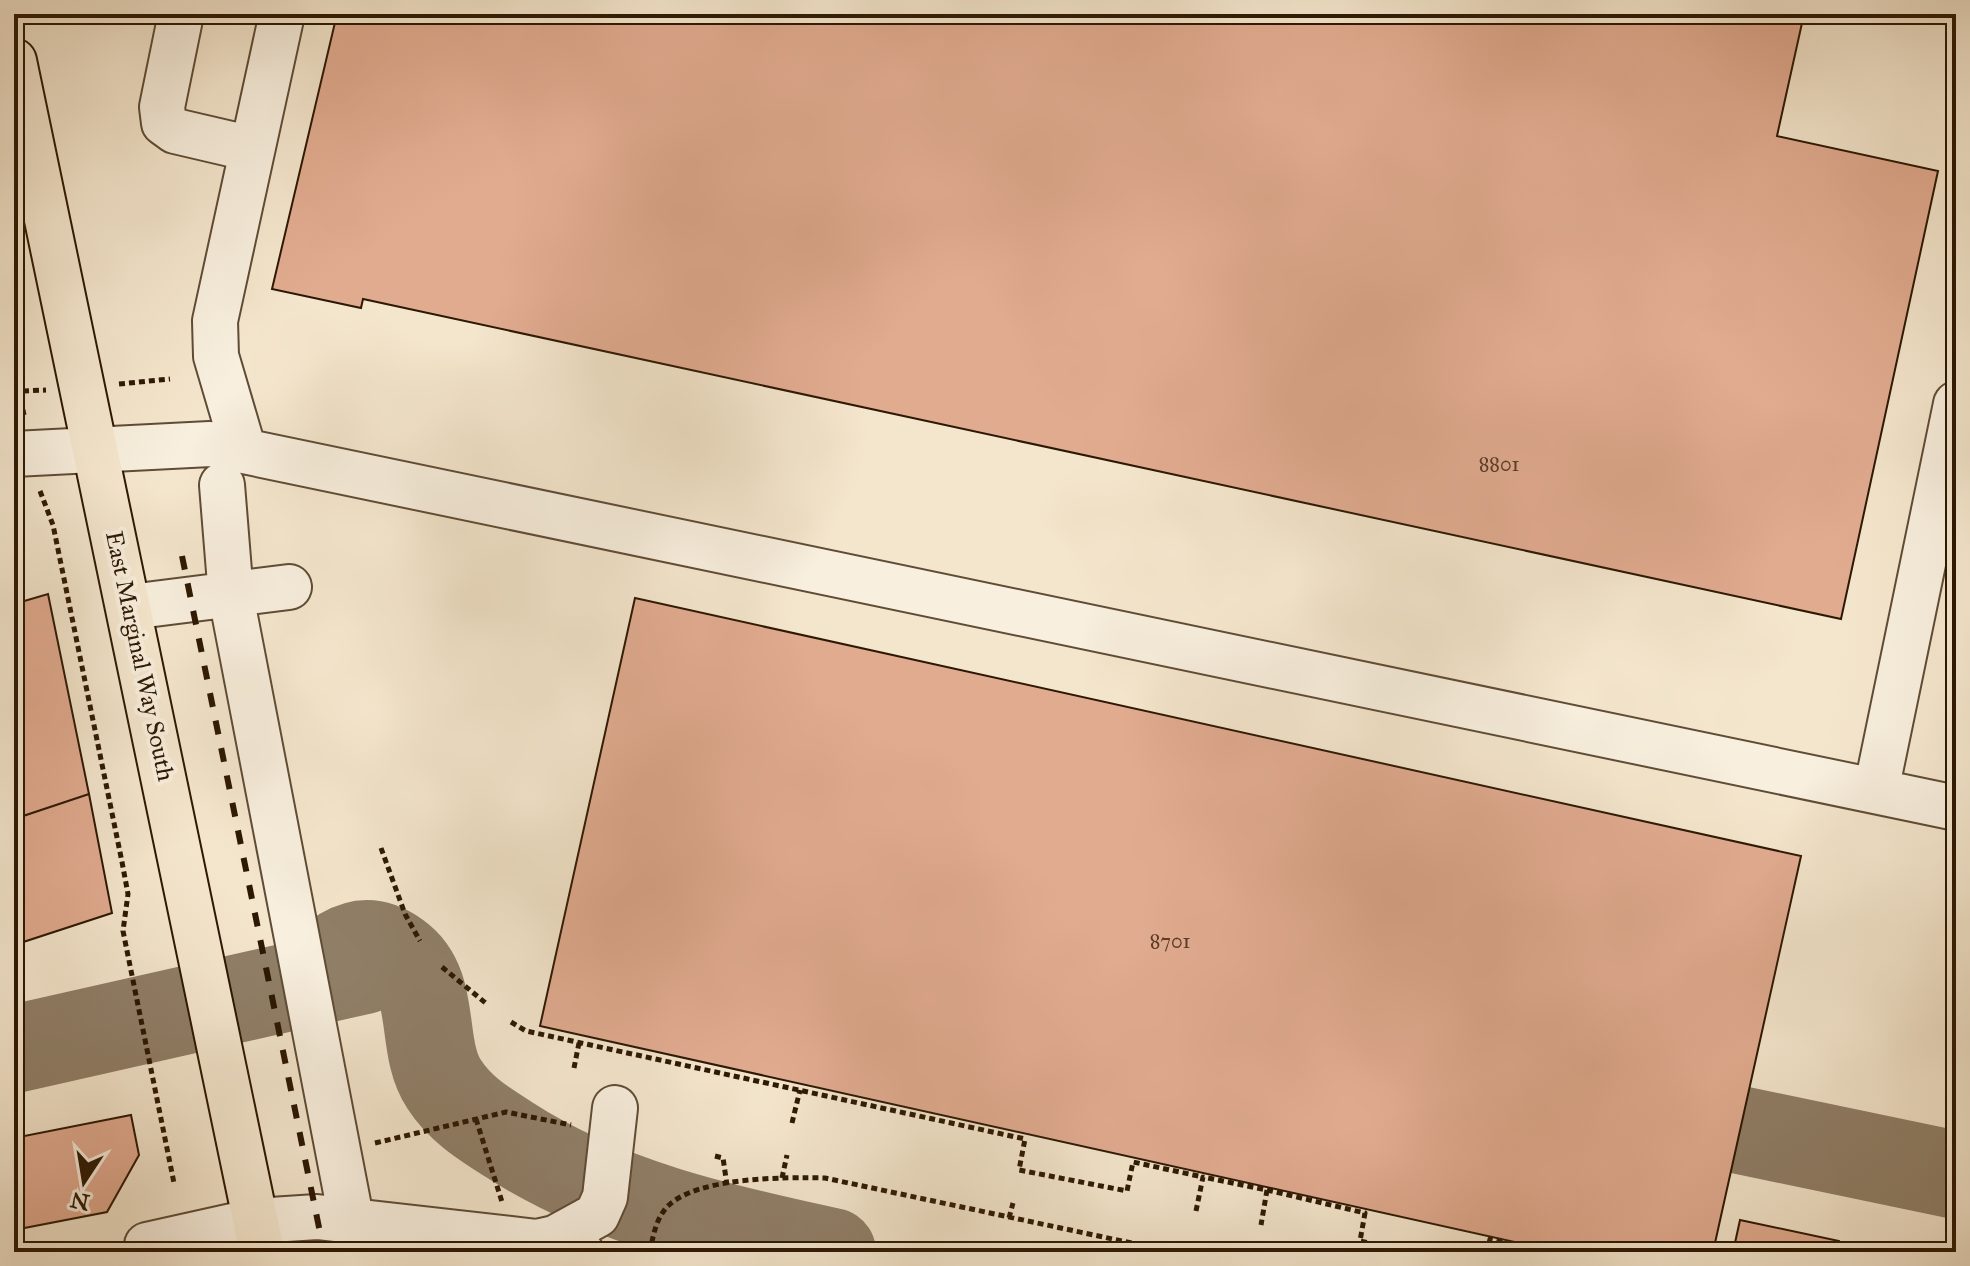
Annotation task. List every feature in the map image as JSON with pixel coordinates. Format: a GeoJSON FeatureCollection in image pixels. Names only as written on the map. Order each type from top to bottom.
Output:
{"type":"FeatureCollection","features":[{"type":"Feature","properties":{"kind":"main road","name":"East Marginal Way South"},"geometry":{"type":"LineString","coordinates":[[14,61],[259,1236]]}},
{"type":"Feature","properties":{"kind":"lane"},"geometry":{"type":"LineString","coordinates":[[181,14],[162,107],[164,123],[175,131],[252,149]]}},
{"type":"Feature","properties":{"kind":"lane"},"geometry":{"type":"LineString","coordinates":[[282,14],[215,321],[216,356],[233,468],[231,596],[351,1218]]}},
{"type":"Feature","properties":{"kind":"lane"},"geometry":{"type":"LineString","coordinates":[[1876,791],[1956,404]]}},
{"type":"Feature","properties":{"kind":"lane"},"geometry":{"type":"LineString","coordinates":[[20,439],[97,452],[210,444],[233,468],[1956,808]]}},
{"type":"Feature","properties":{"kind":"lane"},"geometry":{"type":"LineString","coordinates":[[130,607],[289,587]]}},
{"type":"Feature","properties":{"kind":"lane"},"geometry":{"type":"LineString","coordinates":[[149,1252],[147,1245],[259,1236],[351,1218],[568,1245],[597,1215],[605,1197],[615,1108]]}},
{"type":"Feature","properties":{"kind":"path"},"geometry":{"type":"LineString","coordinates":[[14,352],[23,391],[20,439],[43,506],[53,525],[128,894],[123,931],[174,1183]]}},
{"type":"Feature","properties":{"kind":"path"},"geometry":{"type":"LineString","coordinates":[[20,439],[21,400]]}},
{"type":"Feature","properties":{"kind":"path"},"geometry":{"type":"LineString","coordinates":[[381,848],[405,914],[420,941]]}},
{"type":"Feature","properties":{"kind":"path"},"geometry":{"type":"LineString","coordinates":[[442,967],[488,1005]]}},
{"type":"Feature","properties":{"kind":"path"},"geometry":{"type":"LineString","coordinates":[[511,1022],[526,1031],[1025,1139],[1019,1170],[1127,1191],[1133,1162],[1365,1213],[1360,1241],[1410,1252]]}},
{"type":"Feature","properties":{"kind":"path"},"geometry":{"type":"LineString","coordinates":[[574,1068],[579,1043]]}},
{"type":"Feature","properties":{"kind":"path"},"geometry":{"type":"LineString","coordinates":[[792,1123],[800,1090]]}},
{"type":"Feature","properties":{"kind":"path"},"geometry":{"type":"LineString","coordinates":[[338,1151],[506,1112],[571,1125]]}},
{"type":"Feature","properties":{"kind":"path"},"geometry":{"type":"LineString","coordinates":[[476,1119],[503,1206],[501,1215]]}},
{"type":"Feature","properties":{"kind":"path"},"geometry":{"type":"LineString","coordinates":[[782,1178],[787,1155]]}},
{"type":"Feature","properties":{"kind":"path"},"geometry":{"type":"LineString","coordinates":[[715,1156],[723,1158],[727,1185]]}},
{"type":"Feature","properties":{"kind":"path"},"geometry":{"type":"LineString","coordinates":[[1196,1211],[1203,1177]]}},
{"type":"Feature","properties":{"kind":"path"},"geometry":{"type":"LineString","coordinates":[[650,1252],[656,1226],[669,1204],[691,1193],[782,1178],[825,1178],[1174,1252]]}},
{"type":"Feature","properties":{"kind":"path"},"geometry":{"type":"LineString","coordinates":[[1261,1225],[1267,1190]]}},
{"type":"Feature","properties":{"kind":"path"},"geometry":{"type":"LineString","coordinates":[[1009,1218],[1013,1203]]}},
{"type":"Feature","properties":{"kind":"path"},"geometry":{"type":"LineString","coordinates":[[1487,1252],[1490,1239],[1549,1252]]}},
{"type":"Feature","properties":{"kind":"building"},"geometry":{"type":"Polygon","coordinates":[[[337,14],[1804,14],[1777,136],[1938,171],[1841,619],[363,299],[361,308],[272,289],[337,14]]]}},
{"type":"Feature","properties":{"kind":"building"},"geometry":{"type":"Polygon","coordinates":[[[48,594],[89,794],[14,819],[14,604],[48,594]]]}},
{"type":"Feature","properties":{"kind":"building"},"geometry":{"type":"Polygon","coordinates":[[[635,598],[1801,856],[1713,1252],[1560,1252],[540,1026],[635,598]]]}},
{"type":"Feature","properties":{"kind":"building"},"geometry":{"type":"Polygon","coordinates":[[[89,794],[112,913],[14,945],[14,819],[89,794]]]}},
{"type":"Feature","properties":{"kind":"building"},"geometry":{"type":"Polygon","coordinates":[[[131,1115],[139,1155],[107,1212],[14,1230],[14,1138],[131,1115]]]}},
{"type":"Feature","properties":{"kind":"building"},"geometry":{"type":"Polygon","coordinates":[[[1740,1220],[1839,1241],[1837,1252],[1733,1252],[1740,1220]]]}},
{"type":"Feature","properties":{"kind":"taxiway"},"geometry":{"type":"LineString","coordinates":[[306,984],[325,964],[347,949],[371,945],[384,948],[398,956],[419,983],[436,1069],[444,1084],[465,1108],[490,1127],[545,1161],[624,1196],[706,1222],[832,1252]]}},
{"type":"Feature","properties":{"kind":"taxiway"},"geometry":{"type":"LineString","coordinates":[[14,1049],[364,970]]}},
{"type":"Feature","properties":{"kind":"taxiway"},"geometry":{"type":"LineString","coordinates":[[1740,1130],[1956,1175]]}},
{"type":"Feature","properties":{"kind":"railway"},"geometry":{"type":"LineString","coordinates":[[182,556],[324,1252]]}}]}
